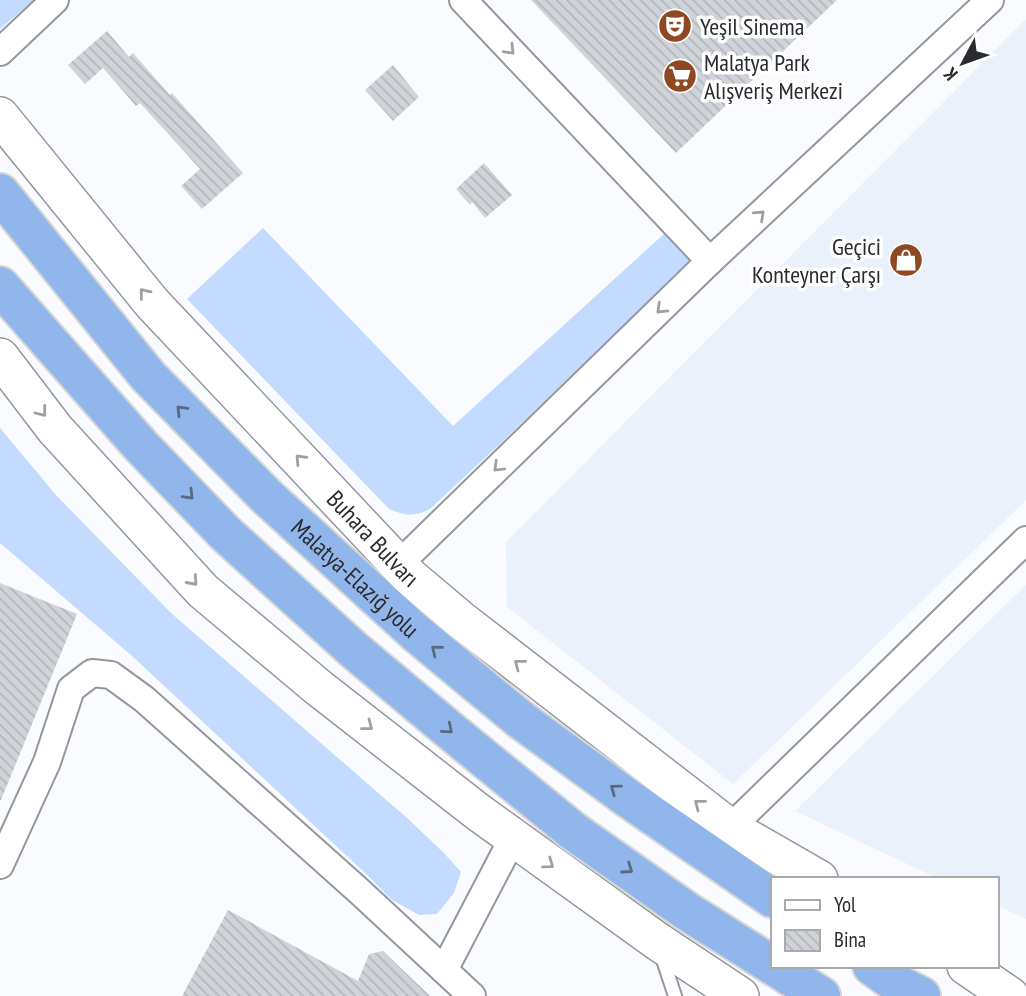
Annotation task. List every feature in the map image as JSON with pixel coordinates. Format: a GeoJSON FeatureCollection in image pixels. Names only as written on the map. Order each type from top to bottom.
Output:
{"type":"FeatureCollection","features":[{"type":"Feature","properties":{"kind":"highway","name":"Malatya-Elazığ yolu"},"geometry":{"type":"LineString","coordinates":[[0,193],[148,376],[266,496],[416,634],[521,720],[771,897]]}},
{"type":"Feature","properties":{"kind":"highway"},"geometry":{"type":"LineString","coordinates":[[0,286],[141,446],[226,534],[354,650],[573,831],[688,912],[771,965]]}},
{"type":"Feature","properties":{"kind":"highway"},"geometry":{"type":"LineString","coordinates":[[776,968],[821,996]]}},
{"type":"Feature","properties":{"kind":"highway"},"geometry":{"type":"LineString","coordinates":[[875,968],[897,984],[921,996]]}},
{"type":"Feature","properties":{"kind":"main road","name":"Buhara Bulvarı"},"geometry":{"type":"LineString","coordinates":[[0,116],[152,303],[410,577],[461,620],[730,828],[816,877]]}},
{"type":"Feature","properties":{"kind":"main road"},"geometry":{"type":"LineString","coordinates":[[0,357],[55,429],[203,591],[319,688],[478,812],[657,941],[740,996]]}},
{"type":"Feature","properties":{"kind":"main road"},"geometry":{"type":"LineString","coordinates":[[969,968],[1010,996]]}},
{"type":"Feature","properties":{"kind":"street"},"geometry":{"type":"LineString","coordinates":[[0,52],[55,0]]}},
{"type":"Feature","properties":{"kind":"street"},"geometry":{"type":"LineString","coordinates":[[463,0],[710,261]]}},
{"type":"Feature","properties":{"kind":"street"},"geometry":{"type":"LineString","coordinates":[[398,565],[710,261],[990,0]]}},
{"type":"Feature","properties":{"kind":"street"},"geometry":{"type":"LineString","coordinates":[[730,828],[1026,540]]}},
{"type":"Feature","properties":{"kind":"street"},"geometry":{"type":"LineString","coordinates":[[0,865],[47,762],[71,690],[92,673],[111,675],[154,709],[359,891],[472,996]]}},
{"type":"Feature","properties":{"kind":"street"},"geometry":{"type":"LineString","coordinates":[[444,970],[513,838]]}},
{"type":"Feature","properties":{"kind":"lane"},"geometry":{"type":"LineString","coordinates":[[657,941],[675,996]]}},
{"type":"Feature","properties":{"kind":"shaded area"},"geometry":{"type":"Polygon","coordinates":[[[0,0],[34,0],[0,29],[0,0]]]}},
{"type":"Feature","properties":{"kind":"shaded area","name":"Geçici Konteyner Çarşı"},"geometry":{"type":"Polygon","coordinates":[[[1026,19],[1026,500],[733,784],[507,607],[506,542],[1026,19]]]}},
{"type":"Feature","properties":{"kind":"shaded area"},"geometry":{"type":"Polygon","coordinates":[[[263,228],[453,426],[666,232],[694,263],[430,509],[410,515],[389,509],[187,299],[263,228]]]}},
{"type":"Feature","properties":{"kind":"shaded area"},"geometry":{"type":"Polygon","coordinates":[[[0,428],[56,495],[171,613],[444,853],[461,872],[454,893],[437,914],[419,915],[392,900],[131,655],[0,543],[0,428]]]}},
{"type":"Feature","properties":{"kind":"shaded area"},"geometry":{"type":"Polygon","coordinates":[[[1026,585],[1026,919],[998,906],[998,877],[935,877],[795,811],[1026,585]]]}},
{"type":"Feature","properties":{"kind":"building","name":"Malatya Park Alışveriş Merkezi"},"geometry":{"type":"Polygon","coordinates":[[[531,0],[837,0],[676,153],[531,0]]]}},
{"type":"Feature","properties":{"kind":"building"},"geometry":{"type":"Polygon","coordinates":[[[107,31],[129,57],[133,53],[170,95],[172,93],[243,173],[202,209],[181,186],[200,169],[140,103],[136,106],[103,68],[85,84],[68,65],[107,31]]]}},
{"type":"Feature","properties":{"kind":"building"},"geometry":{"type":"Polygon","coordinates":[[[393,65],[419,97],[393,121],[365,90],[393,65]]]}},
{"type":"Feature","properties":{"kind":"building"},"geometry":{"type":"Polygon","coordinates":[[[484,163],[512,195],[485,218],[472,202],[470,205],[456,189],[484,163]]]}},
{"type":"Feature","properties":{"kind":"building"},"geometry":{"type":"Polygon","coordinates":[[[0,583],[77,614],[1,800],[0,800],[0,583]]]}},
{"type":"Feature","properties":{"kind":"building"},"geometry":{"type":"Polygon","coordinates":[[[228,910],[358,981],[369,954],[383,951],[430,996],[182,996],[228,910]]]}},
{"type":"Feature","properties":{"kind":"place","name":"Yeşil Sinema"},"geometry":{"type":"Point","coordinates":[675,26]}},
{"type":"Feature","properties":{"kind":"place","name":"Malatya Park Alışveriş Merkezi"},"geometry":{"type":"Point","coordinates":[680,76]}},
{"type":"Feature","properties":{"kind":"place","name":"Geçici Konteyner Çarşı"},"geometry":{"type":"Point","coordinates":[906,260]}}]}
